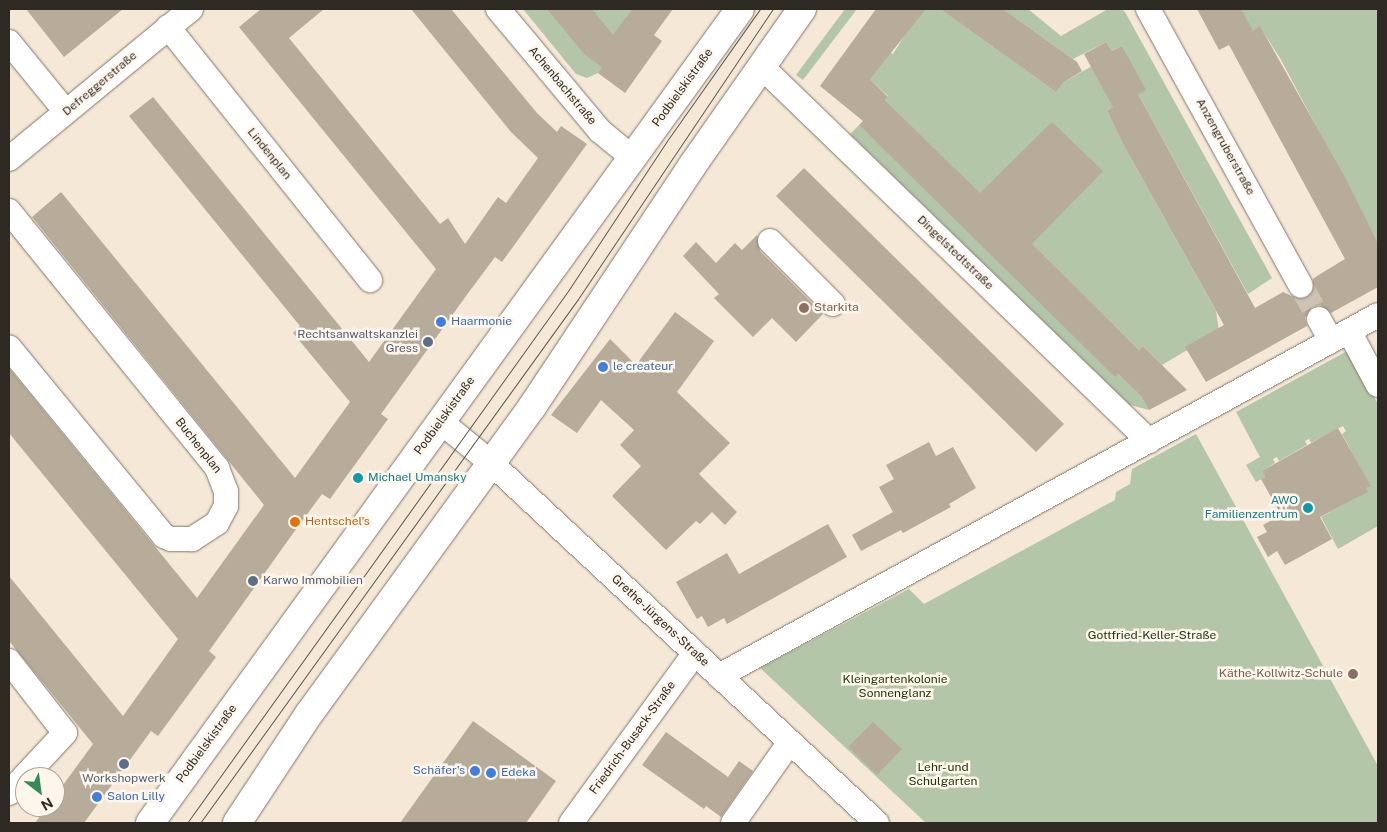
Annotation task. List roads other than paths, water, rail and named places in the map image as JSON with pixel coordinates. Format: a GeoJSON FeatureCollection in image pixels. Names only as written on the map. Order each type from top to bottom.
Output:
{"type":"FeatureCollection","features":[{"type":"Feature","properties":{"kind":"main road","name":"Podbielskistraße"},"geometry":{"type":"LineString","coordinates":[[150,823],[740,9]]}},
{"type":"Feature","properties":{"kind":"main road"},"geometry":{"type":"LineString","coordinates":[[237,823],[309,714],[598,311],[761,66],[802,9]]}},
{"type":"Feature","properties":{"kind":"street","name":"Defreggerstraße"},"geometry":{"type":"LineString","coordinates":[[9,159],[191,9]]}},
{"type":"Feature","properties":{"kind":"street","name":"Achenbachstraße"},"geometry":{"type":"LineString","coordinates":[[498,9],[600,131],[633,158]]}},
{"type":"Feature","properties":{"kind":"street","name":"Anzengruberstraße"},"geometry":{"type":"LineString","coordinates":[[1148,9],[1301,286]]}},
{"type":"Feature","properties":{"kind":"street","name":"Lindenplan"},"geometry":{"type":"LineString","coordinates":[[168,27],[370,280]]}},
{"type":"Feature","properties":{"kind":"street"},"geometry":{"type":"LineString","coordinates":[[9,42],[66,112]]}},
{"type":"Feature","properties":{"kind":"street","name":"Dingelstedtstraße"},"geometry":{"type":"LineString","coordinates":[[761,66],[1149,442]]}},
{"type":"Feature","properties":{"kind":"street","name":"Buchenplan"},"geometry":{"type":"LineString","coordinates":[[9,211],[217,468],[226,491],[226,506],[217,523],[192,539],[171,539],[164,536],[9,347]]}},
{"type":"Feature","properties":{"kind":"street"},"geometry":{"type":"LineString","coordinates":[[770,241],[833,304]]}},
{"type":"Feature","properties":{"kind":"street"},"geometry":{"type":"LineString","coordinates":[[719,676],[1378,315]]}},
{"type":"Feature","properties":{"kind":"street"},"geometry":{"type":"LineString","coordinates":[[1319,319],[1340,336],[1378,385]]}},
{"type":"Feature","properties":{"kind":"street","name":"Grethe-Jürgens-Straße"},"geometry":{"type":"LineString","coordinates":[[441,422],[490,462],[877,823]]}},
{"type":"Feature","properties":{"kind":"street","name":"Friedrich-Busack-Straße"},"geometry":{"type":"LineString","coordinates":[[572,823],[695,653]]}},
{"type":"Feature","properties":{"kind":"street"},"geometry":{"type":"LineString","coordinates":[[9,661],[65,733],[9,793]]}},
{"type":"Feature","properties":{"kind":"street"},"geometry":{"type":"LineString","coordinates":[[733,823],[790,742]]}},
{"type":"Feature","properties":{"kind":"tunnel"},"geometry":{"type":"LineString","coordinates":[[1301,286],[1319,319]]}},
{"type":"Feature","properties":{"kind":"tram line"},"geometry":{"type":"LineString","coordinates":[[187,823],[568,291],[669,138],[760,9]]}},
{"type":"Feature","properties":{"kind":"tram line"},"geometry":{"type":"LineString","coordinates":[[200,823],[578,299],[773,9]]}},
{"type":"Feature","properties":{"kind":"place","name":"Starkita"},"geometry":{"type":"Point","coordinates":[804,308]}},
{"type":"Feature","properties":{"kind":"place","name":"Haarmonie"},"geometry":{"type":"Point","coordinates":[441,322]}},
{"type":"Feature","properties":{"kind":"place","name":"Rechtsanwaltskanzlei Gress"},"geometry":{"type":"Point","coordinates":[428,342]}},
{"type":"Feature","properties":{"kind":"place","name":"le createur"},"geometry":{"type":"Point","coordinates":[603,367]}},
{"type":"Feature","properties":{"kind":"place","name":"Michael Umansky"},"geometry":{"type":"Point","coordinates":[358,478]}},
{"type":"Feature","properties":{"kind":"place","name":"AWO Familienzentrum"},"geometry":{"type":"Point","coordinates":[1308,508]}},
{"type":"Feature","properties":{"kind":"place","name":"Hentschel's"},"geometry":{"type":"Point","coordinates":[295,522]}},
{"type":"Feature","properties":{"kind":"place","name":"Karwo Immobilien"},"geometry":{"type":"Point","coordinates":[253,581]}},
{"type":"Feature","properties":{"kind":"place","name":"Käthe-Kollwitz-Schule"},"geometry":{"type":"Point","coordinates":[1353,674]}},
{"type":"Feature","properties":{"kind":"place","name":"Workshopwerk"},"geometry":{"type":"Point","coordinates":[124,764]}},
{"type":"Feature","properties":{"kind":"place","name":"Schäfer's"},"geometry":{"type":"Point","coordinates":[475,771]}},
{"type":"Feature","properties":{"kind":"place","name":"Edeka"},"geometry":{"type":"Point","coordinates":[491,773]}},
{"type":"Feature","properties":{"kind":"place","name":"Salon Lilly"},"geometry":{"type":"Point","coordinates":[97,797]}},
{"type":"Feature","properties":{"kind":"park label","name":"Gottfried-Keller-Straße"},"geometry":{"type":"Point","coordinates":[1152,636]}},
{"type":"Feature","properties":{"kind":"park label","name":"Kleingartenkolonie Sonnenglanz"},"geometry":{"type":"Point","coordinates":[895,687]}},
{"type":"Feature","properties":{"kind":"park label","name":"Lehr- und Schulgarten"},"geometry":{"type":"Point","coordinates":[943,775]}}]}
